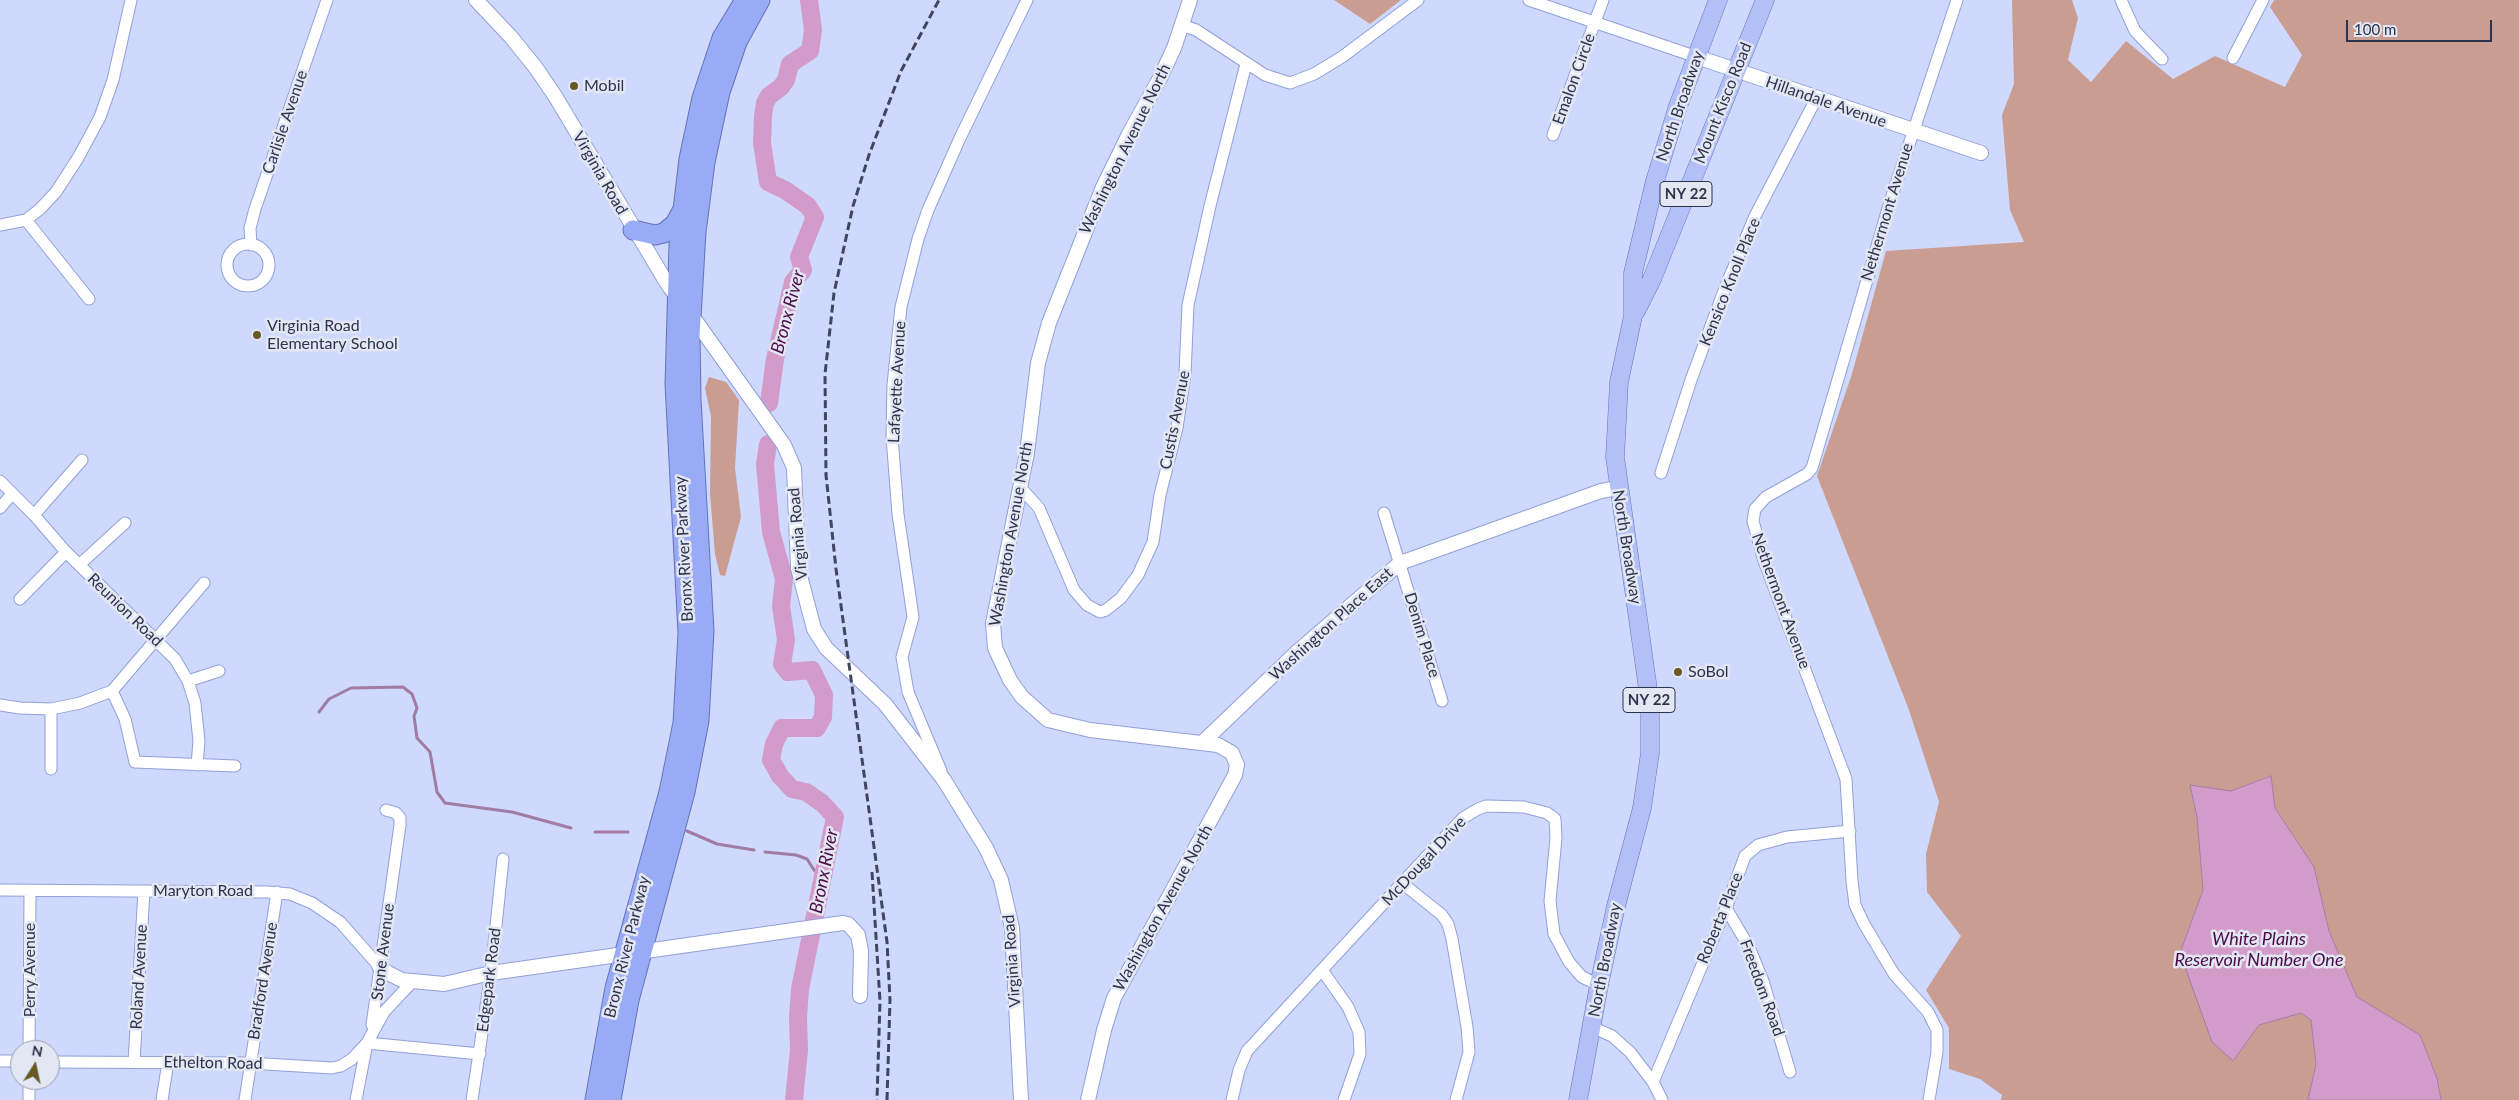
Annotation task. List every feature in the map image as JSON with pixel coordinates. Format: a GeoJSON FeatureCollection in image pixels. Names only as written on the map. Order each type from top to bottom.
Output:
{"type":"FeatureCollection","features":[{"type":"Feature","properties":{"kind":"highway","name":"Bronx River Parkway"},"geometry":{"type":"LineString","coordinates":[[611,1100],[627,1009],[632,953],[673,775],[687,687],[688,616],[675,401],[676,297],[682,210],[692,142],[707,80],[722,38],[745,0]]}},
{"type":"Feature","properties":{"kind":"highway","name":"Bronx River Parkway"},"geometry":{"type":"LineString","coordinates":[[595,1100],[608,1024],[690,774],[703,685],[704,614],[691,399],[690,313],[698,215],[711,127],[731,58],[745,26],[760,0]]}},
{"type":"Feature","properties":{"kind":"highway"},"geometry":{"type":"LineString","coordinates":[[633,230],[655,235],[664,233],[675,224],[682,210]]}},
{"type":"Feature","properties":{"kind":"main road","name":"North Broadway"},"geometry":{"type":"LineString","coordinates":[[1578,1100],[1616,906],[1642,808],[1650,753],[1650,712],[1647,682],[1615,457],[1616,408],[1619,382],[1633,316],[1633,274],[1655,181],[1678,106],[1718,0]]}},
{"type":"Feature","properties":{"kind":"main road","name":"Mount Kisco Road"},"geometry":{"type":"LineString","coordinates":[[1633,316],[1652,279],[1765,0]]}},
{"type":"Feature","properties":{"kind":"street"},"geometry":{"type":"LineString","coordinates":[[0,225],[26,220],[40,209],[65,179],[100,117],[120,57],[131,0]]}},
{"type":"Feature","properties":{"kind":"street","name":"Carlisle Avenue"},"geometry":{"type":"LineString","coordinates":[[251,245],[250,228],[327,0]]}},
{"type":"Feature","properties":{"kind":"street","name":"Virginia Road"},"geometry":{"type":"LineString","coordinates":[[476,0],[521,49],[550,89],[633,230],[676,297],[690,313],[766,417],[791,456],[794,468],[798,568],[814,629],[826,648],[885,704],[944,780],[986,848],[1001,880],[1009,909],[1014,950],[1021,1100]]}},
{"type":"Feature","properties":{"kind":"street","name":"Lafayette Avenue"},"geometry":{"type":"LineString","coordinates":[[944,780],[908,692],[902,657],[913,617],[898,514],[892,437],[893,385],[901,307],[918,239],[928,210],[964,130],[1028,0]]}},
{"type":"Feature","properties":{"kind":"street","name":"Washington Avenue North"},"geometry":{"type":"LineString","coordinates":[[1088,1100],[1104,1030],[1114,998],[1235,775],[1237,765],[1232,753],[1218,745],[1120,734],[1058,724],[1041,715],[1022,697],[1001,663],[996,648],[992,623],[1021,488],[1038,363],[1050,323],[1103,187],[1129,134],[1160,78],[1182,25],[1190,0]]}},
{"type":"Feature","properties":{"kind":"street"},"geometry":{"type":"LineString","coordinates":[[1182,25],[1196,30],[1246,64],[1275,79],[1290,83],[1300,80],[1342,57],[1418,0]]}},
{"type":"Feature","properties":{"kind":"street","name":"Hillandale Avenue"},"geometry":{"type":"LineString","coordinates":[[1529,0],[1981,154]]}},
{"type":"Feature","properties":{"kind":"street","name":"Emalon Circle"},"geometry":{"type":"LineString","coordinates":[[1553,136],[1603,0]]}},
{"type":"Feature","properties":{"kind":"street","name":"Nethermont Avenue"},"geometry":{"type":"LineString","coordinates":[[1929,1100],[1937,1052],[1937,1030],[1928,1012],[1914,994],[1894,974],[1864,924],[1855,905],[1846,780],[1764,558],[1753,521],[1756,509],[1766,497],[1807,474],[1812,468],[1836,388],[1845,349],[1912,132],[1957,0]]}},
{"type":"Feature","properties":{"kind":"street"},"geometry":{"type":"LineString","coordinates":[[2121,0],[2135,31],[2162,59]]}},
{"type":"Feature","properties":{"kind":"street"},"geometry":{"type":"LineString","coordinates":[[2233,58],[2263,0]]}},
{"type":"Feature","properties":{"kind":"street","name":"Custis Avenue"},"geometry":{"type":"LineString","coordinates":[[1021,488],[1039,508],[1074,590],[1087,605],[1100,612],[1106,610],[1122,598],[1138,575],[1153,542],[1184,383],[1188,306],[1212,199],[1246,64]]}},
{"type":"Feature","properties":{"kind":"street","name":"Kensico Knoll Place"},"geometry":{"type":"LineString","coordinates":[[1661,473],[1691,380],[1755,216],[1816,99]]}},
{"type":"Feature","properties":{"kind":"street"},"geometry":{"type":"LineString","coordinates":[[26,220],[89,299]]}},
{"type":"Feature","properties":{"kind":"street"},"geometry":{"type":"LineString","coordinates":[[34,515],[82,460]]}},
{"type":"Feature","properties":{"kind":"street","name":"Reunion Road"},"geometry":{"type":"LineString","coordinates":[[0,481],[34,515],[66,552],[157,640],[174,659],[188,681],[195,703],[200,741],[197,765]]}},
{"type":"Feature","properties":{"kind":"street","name":"Washington Place East"},"geometry":{"type":"LineString","coordinates":[[1203,742],[1297,652],[1400,563],[1602,491],[1618,488]]}},
{"type":"Feature","properties":{"kind":"street"},"geometry":{"type":"LineString","coordinates":[[0,508],[12,494]]}},
{"type":"Feature","properties":{"kind":"street","name":"Denim Place"},"geometry":{"type":"LineString","coordinates":[[1384,512],[1442,701]]}},
{"type":"Feature","properties":{"kind":"street"},"geometry":{"type":"LineString","coordinates":[[80,566],[125,523]]}},
{"type":"Feature","properties":{"kind":"street"},"geometry":{"type":"LineString","coordinates":[[20,599],[66,552]]}},
{"type":"Feature","properties":{"kind":"street"},"geometry":{"type":"LineString","coordinates":[[0,704],[20,708],[51,709],[80,703],[112,691],[204,583]]}},
{"type":"Feature","properties":{"kind":"street"},"geometry":{"type":"LineString","coordinates":[[188,681],[219,671]]}},
{"type":"Feature","properties":{"kind":"street"},"geometry":{"type":"LineString","coordinates":[[112,691],[124,719],[135,762],[235,766]]}},
{"type":"Feature","properties":{"kind":"street"},"geometry":{"type":"LineString","coordinates":[[51,709],[51,769]]}},
{"type":"Feature","properties":{"kind":"street","name":"McDougal Drive"},"geometry":{"type":"LineString","coordinates":[[1232,1100],[1239,1070],[1247,1050],[1463,818],[1486,806],[1524,807],[1553,816],[1556,823],[1550,900],[1554,934],[1573,967],[1582,977],[1599,985]]}},
{"type":"Feature","properties":{"kind":"street","name":"Stone Avenue"},"geometry":{"type":"LineString","coordinates":[[356,1100],[367,1043],[375,1015],[379,966],[400,825],[400,818],[396,813],[386,810]]}},
{"type":"Feature","properties":{"kind":"street","name":"Roberta Place"},"geometry":{"type":"LineString","coordinates":[[1653,1082],[1726,908],[1745,856],[1758,845],[1787,837],[1850,832]]}},
{"type":"Feature","properties":{"kind":"street","name":"Edgepark Road"},"geometry":{"type":"LineString","coordinates":[[472,1100],[491,973],[503,859]]}},
{"type":"Feature","properties":{"kind":"street"},"geometry":{"type":"LineString","coordinates":[[1402,883],[1442,915],[1448,924],[1452,939],[1467,1027],[1469,1052],[1456,1100]]}},
{"type":"Feature","properties":{"kind":"street","name":"Maryton Road"},"geometry":{"type":"LineString","coordinates":[[0,890],[278,892],[300,897],[329,913],[379,966]]}},
{"type":"Feature","properties":{"kind":"street","name":"Perry Avenue"},"geometry":{"type":"LineString","coordinates":[[29,1040],[30,890]]}},
{"type":"Feature","properties":{"kind":"street","name":"Roland Avenue"},"geometry":{"type":"LineString","coordinates":[[134,1062],[144,891]]}},
{"type":"Feature","properties":{"kind":"street","name":"Bradford Avenue"},"geometry":{"type":"LineString","coordinates":[[245,1100],[278,892]]}},
{"type":"Feature","properties":{"kind":"street","name":"Freedom Road"},"geometry":{"type":"LineString","coordinates":[[1726,908],[1749,947],[1763,981],[1790,1072]]}},
{"type":"Feature","properties":{"kind":"street"},"geometry":{"type":"LineString","coordinates":[[379,966],[388,973],[412,982],[444,984],[491,973],[843,923],[848,924],[855,930],[861,951],[860,996]]}},
{"type":"Feature","properties":{"kind":"street"},"geometry":{"type":"LineString","coordinates":[[1322,970],[1348,1007],[1359,1032],[1360,1054],[1344,1100]]}},
{"type":"Feature","properties":{"kind":"street"},"geometry":{"type":"LineString","coordinates":[[412,982],[384,1012],[367,1043],[480,1054]]}},
{"type":"Feature","properties":{"kind":"street"},"geometry":{"type":"LineString","coordinates":[[1592,1027],[1612,1036],[1624,1045],[1653,1082],[1662,1100]]}},
{"type":"Feature","properties":{"kind":"street","name":"Ethelton Road"},"geometry":{"type":"LineString","coordinates":[[60,1062],[250,1063],[332,1068],[341,1066],[352,1059],[367,1043]]}},
{"type":"Feature","properties":{"kind":"street"},"geometry":{"type":"LineString","coordinates":[[162,1100],[168,1062]]}},
{"type":"Feature","properties":{"kind":"shaded area"},"geometry":{"type":"Polygon","coordinates":[[[1334,0],[1401,0],[1370,24],[1334,0]]]}},
{"type":"Feature","properties":{"kind":"shaded area"},"geometry":{"type":"Polygon","coordinates":[[[2012,0],[2072,0],[2078,18],[2068,60],[2091,82],[2126,41],[2173,79],[2215,56],[2285,87],[2302,55],[2270,7],[2274,0],[2519,0],[2519,1100],[2441,1100],[2437,1078],[2420,1035],[2357,997],[2329,931],[2314,867],[2275,808],[2270,776],[2231,791],[2190,785],[2197,817],[2203,890],[2180,953],[2233,1061],[2259,1025],[2301,1013],[2311,1020],[2316,1064],[2308,1100],[2001,1100],[2002,1095],[1980,1079],[1949,1069],[1949,1028],[1926,990],[1961,936],[1927,892],[1926,854],[1939,802],[1909,710],[1817,476],[1851,377],[1886,251],[2024,242],[2010,210],[2002,115],[2014,84],[2012,0]]]}},
{"type":"Feature","properties":{"kind":"shaded area"},"geometry":{"type":"Polygon","coordinates":[[[709,377],[726,382],[739,400],[735,468],[741,517],[725,576],[720,575],[715,554],[710,494],[711,417],[705,388],[709,377]]]}},
{"type":"Feature","properties":{"kind":"water","name":"White Plains Reservoir Number One"},"geometry":{"type":"Polygon","coordinates":[[[2271,776],[2275,808],[2314,867],[2329,931],[2357,997],[2420,1035],[2437,1078],[2441,1100],[2308,1100],[2316,1064],[2311,1020],[2301,1013],[2259,1025],[2233,1061],[2212,1042],[2180,953],[2203,890],[2197,817],[2190,785],[2231,791],[2271,776]]]}},
{"type":"Feature","properties":{"kind":"waterway","name":"Bronx River"},"geometry":{"type":"LineString","coordinates":[[769,403],[775,359],[793,282],[803,270],[799,257],[815,217],[808,206],[785,190],[768,182],[762,143],[763,116],[765,103],[769,96],[781,87],[786,80],[790,64],[810,51],[813,30],[809,0]]}},
{"type":"Feature","properties":{"kind":"waterway","name":"Bronx River"},"geometry":{"type":"LineString","coordinates":[[768,444],[765,464],[771,532],[784,579],[781,606],[786,640],[782,664],[788,672],[812,670],[824,695],[823,717],[817,728],[782,728],[774,744],[771,760],[780,776],[792,789],[806,792],[822,803],[835,817],[800,989],[798,1017],[799,1050],[794,1100]]}},
{"type":"Feature","properties":{"kind":"waterway"},"geometry":{"type":"LineString","coordinates":[[319,712],[329,699],[351,688],[403,687],[412,694],[417,708],[414,716],[417,738],[430,752],[437,792],[445,803],[512,812],[571,828]]}},
{"type":"Feature","properties":{"kind":"waterway"},"geometry":{"type":"LineString","coordinates":[[687,831],[717,844],[754,850]]}},
{"type":"Feature","properties":{"kind":"waterway"},"geometry":{"type":"LineString","coordinates":[[595,832],[628,832]]}},
{"type":"Feature","properties":{"kind":"waterway"},"geometry":{"type":"LineString","coordinates":[[765,852],[796,855],[807,859],[814,870],[822,877]]}},
{"type":"Feature","properties":{"kind":"railway"},"geometry":{"type":"LineString","coordinates":[[887,1100],[890,1000],[887,942],[836,569],[826,475],[825,374],[834,293],[853,206],[869,155],[901,71],[939,0]]}},
{"type":"Feature","properties":{"kind":"railway"},"geometry":{"type":"LineString","coordinates":[[872,872],[880,1001],[877,1100]]}},
{"type":"Feature","properties":{"kind":"place","name":"Mobil"},"geometry":{"type":"Point","coordinates":[574,86]}},
{"type":"Feature","properties":{"kind":"place","name":"Virginia Road Elementary School"},"geometry":{"type":"Point","coordinates":[257,335]}},
{"type":"Feature","properties":{"kind":"place","name":"SoBol"},"geometry":{"type":"Point","coordinates":[1678,672]}}]}
